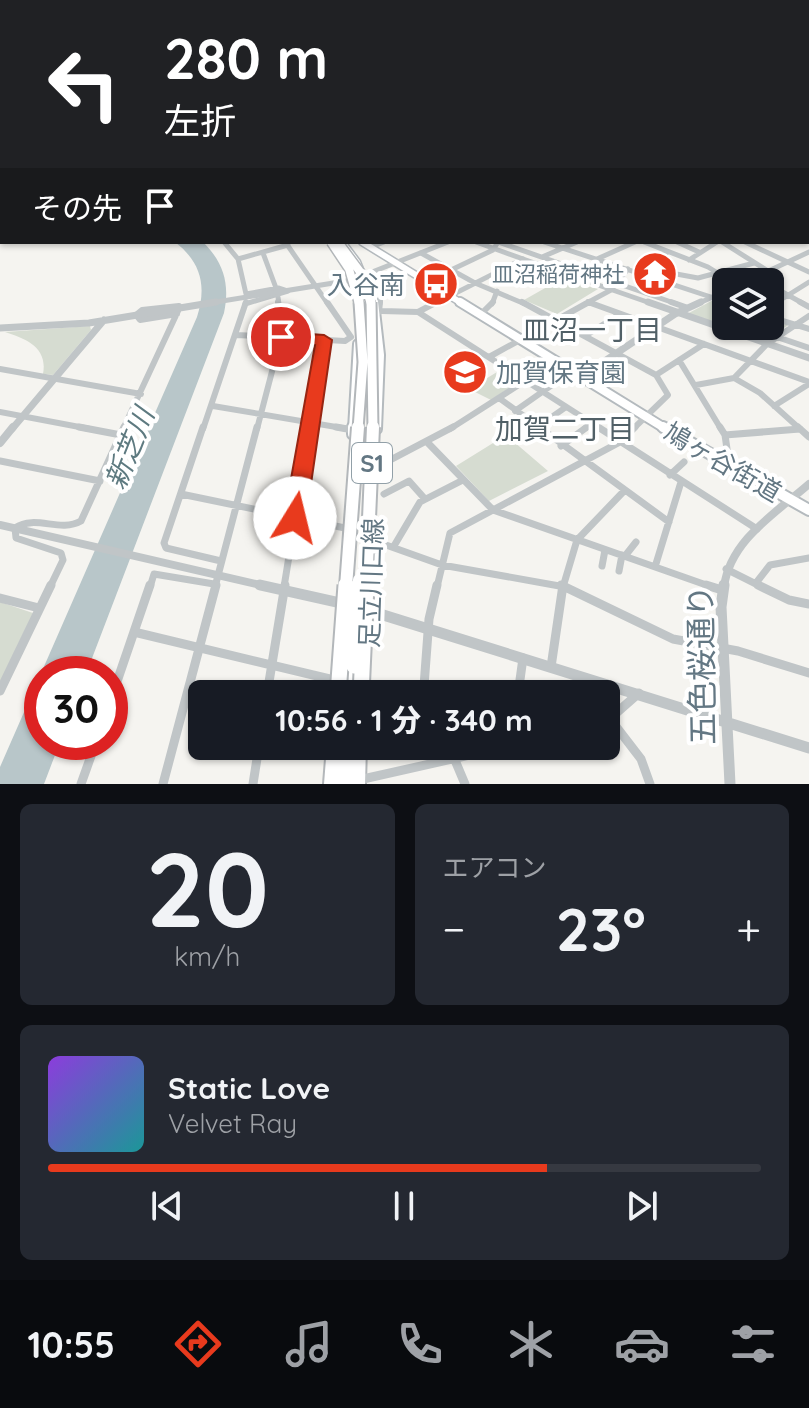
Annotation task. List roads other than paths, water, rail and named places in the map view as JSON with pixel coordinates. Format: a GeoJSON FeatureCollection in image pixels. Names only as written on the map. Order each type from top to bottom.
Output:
{"type":"FeatureCollection","features":[{"type":"Feature","properties":{"kind":"highway","name":"S1"},"geometry":{"type":"LineString","coordinates":[[330,244],[352,273],[363,326],[339,680]]}},
{"type":"Feature","properties":{"kind":"highway","name":"S1"},"geometry":{"type":"LineString","coordinates":[[341,244],[365,281],[374,327],[373,450],[364,680]]}},
{"type":"Feature","properties":{"kind":"highway","name":"S1"},"geometry":{"type":"LineString","coordinates":[[339,680],[363,415],[356,385]]}},
{"type":"Feature","properties":{"kind":"highway"},"geometry":{"type":"LineString","coordinates":[[352,680],[361,433],[379,385]]}},
{"type":"Feature","properties":{"kind":"highway"},"geometry":{"type":"LineString","coordinates":[[329,784],[334,760]]}},
{"type":"Feature","properties":{"kind":"highway"},"geometry":{"type":"LineString","coordinates":[[345,760],[358,783]]}},
{"type":"Feature","properties":{"kind":"highway"},"geometry":{"type":"LineString","coordinates":[[358,783],[360,760]]}},
{"type":"Feature","properties":{"kind":"main road"},"geometry":{"type":"LineString","coordinates":[[330,244],[352,280],[358,314],[356,385]]}},
{"type":"Feature","properties":{"kind":"main road","name":"足立川口線"},"geometry":{"type":"LineString","coordinates":[[342,244],[366,275],[379,312],[379,385],[364,680]]}},
{"type":"Feature","properties":{"kind":"main road","name":"鳩ヶ谷街道"},"geometry":{"type":"LineString","coordinates":[[362,244],[729,467],[809,510]]}},
{"type":"Feature","properties":{"kind":"main road","name":"鳩ヶ谷街道"},"geometry":{"type":"LineString","coordinates":[[364,244],[395,263]]}},
{"type":"Feature","properties":{"kind":"main road","name":"足立川口線"},"geometry":{"type":"LineString","coordinates":[[334,680],[345,528],[361,433]]}},
{"type":"Feature","properties":{"kind":"street"},"geometry":{"type":"LineString","coordinates":[[226,244],[238,259],[246,294],[276,288],[288,291]]}},
{"type":"Feature","properties":{"kind":"street"},"geometry":{"type":"LineString","coordinates":[[238,259],[286,244]]}},
{"type":"Feature","properties":{"kind":"street"},"geometry":{"type":"LineString","coordinates":[[237,335],[345,341],[351,337],[289,244]]}},
{"type":"Feature","properties":{"kind":"street"},"geometry":{"type":"LineString","coordinates":[[371,247],[379,244]]}},
{"type":"Feature","properties":{"kind":"street"},"geometry":{"type":"LineString","coordinates":[[366,275],[436,244]]}},
{"type":"Feature","properties":{"kind":"street"},"geometry":{"type":"LineString","coordinates":[[2,330],[104,320],[352,280],[443,244]]}},
{"type":"Feature","properties":{"kind":"street"},"geometry":{"type":"LineString","coordinates":[[481,244],[809,358]]}},
{"type":"Feature","properties":{"kind":"street"},"geometry":{"type":"LineString","coordinates":[[451,270],[494,249],[497,244]]}},
{"type":"Feature","properties":{"kind":"street"},"geometry":{"type":"LineString","coordinates":[[504,244],[688,308]]}},
{"type":"Feature","properties":{"kind":"street"},"geometry":{"type":"LineString","coordinates":[[550,244],[628,269],[691,278],[712,273]]}},
{"type":"Feature","properties":{"kind":"street"},"geometry":{"type":"LineString","coordinates":[[378,272],[382,276],[379,312],[418,312],[475,283],[572,244]]}},
{"type":"Feature","properties":{"kind":"street"},"geometry":{"type":"LineString","coordinates":[[597,259],[631,244]]}},
{"type":"Feature","properties":{"kind":"street"},"geometry":{"type":"LineString","coordinates":[[649,244],[712,270]]}},
{"type":"Feature","properties":{"kind":"street"},"geometry":{"type":"LineString","coordinates":[[681,244],[699,252]]}},
{"type":"Feature","properties":{"kind":"street"},"geometry":{"type":"LineString","coordinates":[[704,244],[709,246]]}},
{"type":"Feature","properties":{"kind":"street"},"geometry":{"type":"LineString","coordinates":[[689,260],[714,244]]}},
{"type":"Feature","properties":{"kind":"street"},"geometry":{"type":"LineString","coordinates":[[722,244],[763,268]]}},
{"type":"Feature","properties":{"kind":"street"},"geometry":{"type":"LineString","coordinates":[[748,244],[809,272]]}},
{"type":"Feature","properties":{"kind":"street"},"geometry":{"type":"LineString","coordinates":[[643,271],[650,260],[668,252]]}},
{"type":"Feature","properties":{"kind":"street"},"geometry":{"type":"LineString","coordinates":[[774,268],[809,252]]}},
{"type":"Feature","properties":{"kind":"street"},"geometry":{"type":"LineString","coordinates":[[263,253],[276,288]]}},
{"type":"Feature","properties":{"kind":"street"},"geometry":{"type":"LineString","coordinates":[[421,253],[656,375],[668,395],[620,442],[450,533],[428,627],[424,680]]}},
{"type":"Feature","properties":{"kind":"street"},"geometry":{"type":"LineString","coordinates":[[733,268],[754,263]]}},
{"type":"Feature","properties":{"kind":"street"},"geometry":{"type":"LineString","coordinates":[[489,357],[611,290],[628,269]]}},
{"type":"Feature","properties":{"kind":"street"},"geometry":{"type":"LineString","coordinates":[[643,271],[712,297]]}},
{"type":"Feature","properties":{"kind":"street"},"geometry":{"type":"LineString","coordinates":[[784,298],[809,282]]}},
{"type":"Feature","properties":{"kind":"street"},"geometry":{"type":"LineString","coordinates":[[221,561],[166,548],[164,543],[246,302],[278,297],[288,291]]}},
{"type":"Feature","properties":{"kind":"street"},"geometry":{"type":"LineString","coordinates":[[480,315],[491,308],[497,291]]}},
{"type":"Feature","properties":{"kind":"street"},"geometry":{"type":"LineString","coordinates":[[784,292],[809,307]]}},
{"type":"Feature","properties":{"kind":"street"},"geometry":{"type":"LineString","coordinates":[[163,784],[281,337],[278,297]]}},
{"type":"Feature","properties":{"kind":"street"},"geometry":{"type":"LineString","coordinates":[[581,377],[678,313],[712,297]]}},
{"type":"Feature","properties":{"kind":"street"},"geometry":{"type":"LineString","coordinates":[[588,302],[809,383]]}},
{"type":"Feature","properties":{"kind":"street"},"geometry":{"type":"LineString","coordinates":[[136,315],[140,320],[179,308]]}},
{"type":"Feature","properties":{"kind":"street"},"geometry":{"type":"LineString","coordinates":[[136,315],[142,310],[179,308]]}},
{"type":"Feature","properties":{"kind":"street"},"geometry":{"type":"LineString","coordinates":[[15,528],[28,520],[69,527],[78,524],[179,308]]}},
{"type":"Feature","properties":{"kind":"street"},"geometry":{"type":"LineString","coordinates":[[418,312],[757,529]]}},
{"type":"Feature","properties":{"kind":"street"},"geometry":{"type":"LineString","coordinates":[[585,336],[620,314]]}},
{"type":"Feature","properties":{"kind":"street"},"geometry":{"type":"LineString","coordinates":[[784,333],[809,316]]}},
{"type":"Feature","properties":{"kind":"street"},"geometry":{"type":"LineString","coordinates":[[0,443],[104,320]]}},
{"type":"Feature","properties":{"kind":"street"},"geometry":{"type":"LineString","coordinates":[[784,321],[809,329]]}},
{"type":"Feature","properties":{"kind":"street"},"geometry":{"type":"LineString","coordinates":[[784,339],[809,348]]}},
{"type":"Feature","properties":{"kind":"street"},"geometry":{"type":"LineString","coordinates":[[269,680],[324,340]]}},
{"type":"Feature","properties":{"kind":"street"},"geometry":{"type":"LineString","coordinates":[[696,385],[734,378],[773,340]]}},
{"type":"Feature","properties":{"kind":"street"},"geometry":{"type":"LineString","coordinates":[[656,375],[704,344]]}},
{"type":"Feature","properties":{"kind":"street"},"geometry":{"type":"LineString","coordinates":[[679,360],[725,435],[729,467]]}},
{"type":"Feature","properties":{"kind":"street"},"geometry":{"type":"LineString","coordinates":[[0,369],[141,394]]}},
{"type":"Feature","properties":{"kind":"street"},"geometry":{"type":"LineString","coordinates":[[515,411],[572,371]]}},
{"type":"Feature","properties":{"kind":"street"},"geometry":{"type":"LineString","coordinates":[[734,378],[774,406],[809,437]]}},
{"type":"Feature","properties":{"kind":"street"},"geometry":{"type":"LineString","coordinates":[[375,468],[428,443],[525,381]]}},
{"type":"Feature","properties":{"kind":"street"},"geometry":{"type":"LineString","coordinates":[[774,406],[809,383]]}},
{"type":"Feature","properties":{"kind":"street"},"geometry":{"type":"LineString","coordinates":[[499,398],[582,462],[669,522]]}},
{"type":"Feature","properties":{"kind":"street"},"geometry":{"type":"LineString","coordinates":[[213,406],[361,433]]}},
{"type":"Feature","properties":{"kind":"street"},"geometry":{"type":"LineString","coordinates":[[536,428],[566,407]]}},
{"type":"Feature","properties":{"kind":"street"},"geometry":{"type":"LineString","coordinates":[[0,412],[121,435]]}},
{"type":"Feature","properties":{"kind":"street"},"geometry":{"type":"LineString","coordinates":[[561,446],[591,424]]}},
{"type":"Feature","properties":{"kind":"street"},"geometry":{"type":"LineString","coordinates":[[725,435],[800,429]]}},
{"type":"Feature","properties":{"kind":"street"},"geometry":{"type":"LineString","coordinates":[[428,443],[493,510],[722,590]]}},
{"type":"Feature","properties":{"kind":"street"},"geometry":{"type":"LineString","coordinates":[[0,461],[100,481]]}},
{"type":"Feature","properties":{"kind":"street"},"geometry":{"type":"LineString","coordinates":[[670,475],[684,462]]}},
{"type":"Feature","properties":{"kind":"street"},"geometry":{"type":"LineString","coordinates":[[394,546],[425,499],[463,480]]}},
{"type":"Feature","properties":{"kind":"street"},"geometry":{"type":"LineString","coordinates":[[384,494],[409,481],[425,499]]}},
{"type":"Feature","properties":{"kind":"street"},"geometry":{"type":"LineString","coordinates":[[655,567],[681,482]]}},
{"type":"Feature","properties":{"kind":"street","name":"五色桜通り"},"geometry":{"type":"LineString","coordinates":[[730,784],[722,590],[726,569],[734,552],[809,484]]}},
{"type":"Feature","properties":{"kind":"street"},"geometry":{"type":"LineString","coordinates":[[551,667],[563,585],[577,540],[624,491]]}},
{"type":"Feature","properties":{"kind":"street"},"geometry":{"type":"LineString","coordinates":[[181,494],[345,528]]}},
{"type":"Feature","properties":{"kind":"street"},"geometry":{"type":"LineString","coordinates":[[0,525],[148,557],[216,578]]}},
{"type":"Feature","properties":{"kind":"street"},"geometry":{"type":"LineString","coordinates":[[0,691],[63,555],[19,540],[15,528]]}},
{"type":"Feature","properties":{"kind":"street"},"geometry":{"type":"LineString","coordinates":[[372,540],[442,565],[563,585],[673,639],[724,648],[809,673]]}},
{"type":"Feature","properties":{"kind":"street"},"geometry":{"type":"LineString","coordinates":[[619,571],[624,556],[636,542]]}},
{"type":"Feature","properties":{"kind":"street"},"geometry":{"type":"LineString","coordinates":[[602,566],[605,550]]}},
{"type":"Feature","properties":{"kind":"street"},"geometry":{"type":"LineString","coordinates":[[756,583],[770,565],[809,558]]}},
{"type":"Feature","properties":{"kind":"street"},"geometry":{"type":"LineString","coordinates":[[726,569],[795,602],[809,604]]}},
{"type":"Feature","properties":{"kind":"street"},"geometry":{"type":"LineString","coordinates":[[126,656],[154,574],[216,578],[284,588],[428,627],[809,748]]}},
{"type":"Feature","properties":{"kind":"street"},"geometry":{"type":"LineString","coordinates":[[0,598],[39,608]]}},
{"type":"Feature","properties":{"kind":"street"},"geometry":{"type":"LineString","coordinates":[[134,632],[334,680]]}},
{"type":"Feature","properties":{"kind":"street"},"geometry":{"type":"LineString","coordinates":[[520,680],[523,658]]}},
{"type":"Feature","properties":{"kind":"street"},"geometry":{"type":"LineString","coordinates":[[620,710],[639,693]]}},
{"type":"Feature","properties":{"kind":"street"},"geometry":{"type":"LineString","coordinates":[[620,735],[641,759],[650,784]]}},
{"type":"Feature","properties":{"kind":"street"},"geometry":{"type":"LineString","coordinates":[[81,784],[90,760]]}},
{"type":"Feature","properties":{"kind":"street"},"geometry":{"type":"LineString","coordinates":[[253,784],[257,760]]}},
{"type":"Feature","properties":{"kind":"street"},"geometry":{"type":"LineString","coordinates":[[358,783],[447,760]]}},
{"type":"Feature","properties":{"kind":"street"},"geometry":{"type":"LineString","coordinates":[[456,760],[465,784]]}},
{"type":"Feature","properties":{"kind":"place","name":"皿沼稲荷神社"},"geometry":{"type":"Point","coordinates":[655,274]}},
{"type":"Feature","properties":{"kind":"place","name":"入谷南"},"geometry":{"type":"Point","coordinates":[436,284]}},
{"type":"Feature","properties":{"kind":"place","name":"加賀保育園"},"geometry":{"type":"Point","coordinates":[465,372]}},
{"type":"Feature","properties":{"kind":"district","name":"皿沼一丁目"},"geometry":{"type":"Point","coordinates":[592,329]}},
{"type":"Feature","properties":{"kind":"district","name":"加賀二丁目"},"geometry":{"type":"Point","coordinates":[565,428]}},
{"type":"Feature","properties":{"kind":"water label","name":"新芝川"},"geometry":{"type":"Point","coordinates":[129,448]}}]}
